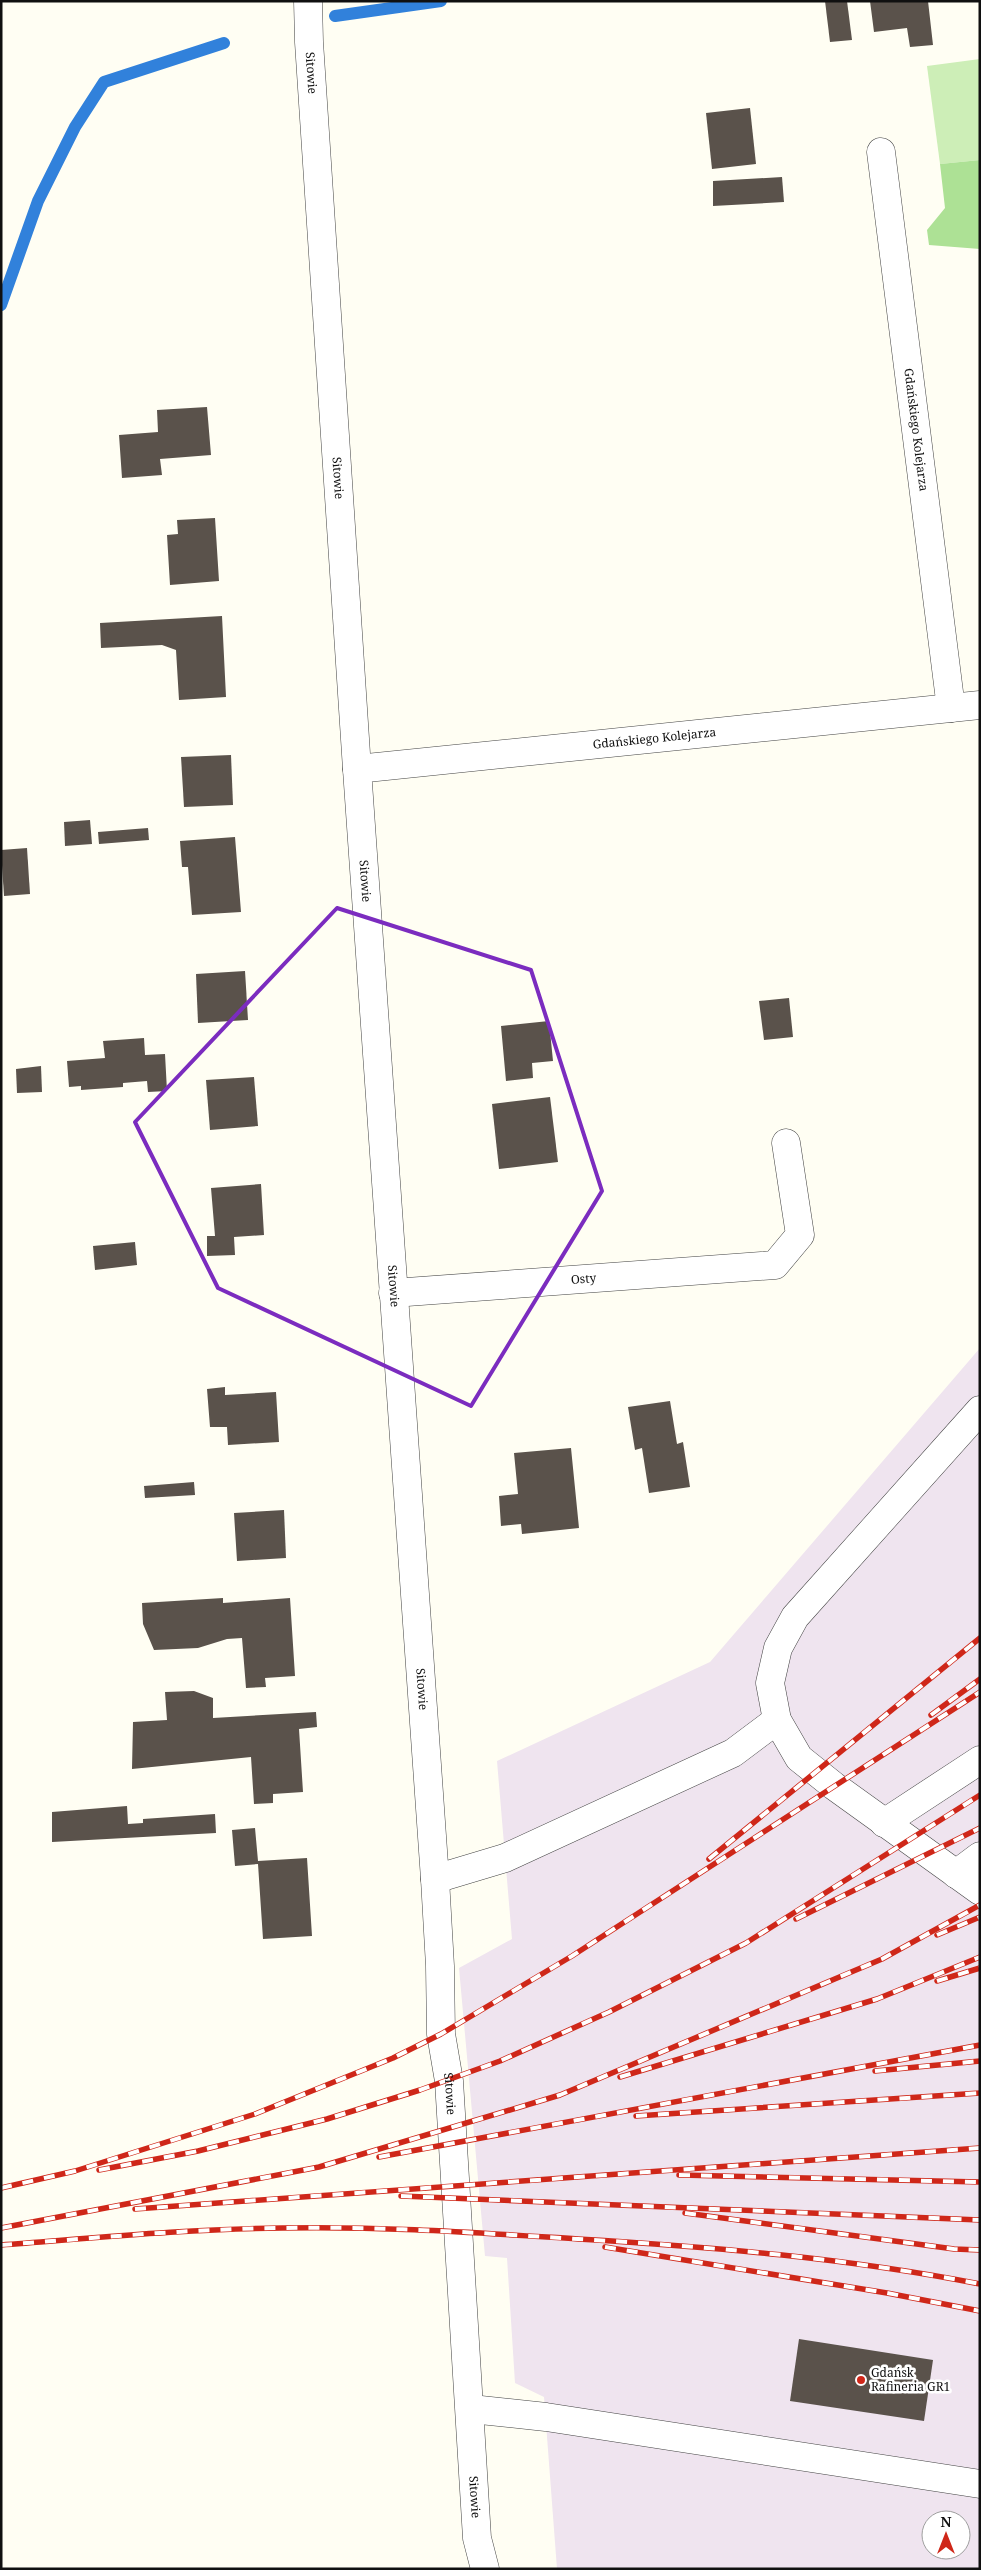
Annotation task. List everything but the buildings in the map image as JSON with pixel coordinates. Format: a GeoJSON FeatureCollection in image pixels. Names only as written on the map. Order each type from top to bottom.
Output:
{"type":"FeatureCollection","features":[{"type":"Feature","properties":{"kind":"street","name":"Sitowie"},"geometry":{"type":"LineString","coordinates":[[308,1],[357,769],[435,1880],[440,1966],[441,2034],[450,2081],[457,2232],[471,2409],[477,2538],[485,2569]]}},
{"type":"Feature","properties":{"kind":"street","name":"Gdańskiego Kolejarza"},"geometry":{"type":"LineString","coordinates":[[881,152],[951,708]]}},
{"type":"Feature","properties":{"kind":"street","name":"Gdańskiego Kolejarza"},"geometry":{"type":"LineString","coordinates":[[357,769],[980,705]]}},
{"type":"Feature","properties":{"kind":"street","name":"Osty"},"geometry":{"type":"LineString","coordinates":[[393,1293],[775,1265],[800,1235],[786,1143]]}},
{"type":"Feature","properties":{"kind":"street"},"geometry":{"type":"LineString","coordinates":[[980,1410],[796,1617],[778,1648],[770,1683],[777,1720],[799,1758],[884,1823],[980,1891]]}},
{"type":"Feature","properties":{"kind":"street"},"geometry":{"type":"LineString","coordinates":[[435,1880],[505,1858],[733,1753],[777,1720]]}},
{"type":"Feature","properties":{"kind":"street"},"geometry":{"type":"LineString","coordinates":[[884,1823],[980,1760]]}},
{"type":"Feature","properties":{"kind":"street"},"geometry":{"type":"LineString","coordinates":[[956,1874],[980,1856]]}},
{"type":"Feature","properties":{"kind":"street"},"geometry":{"type":"LineString","coordinates":[[471,2409],[546,2417],[980,2484]]}},
{"type":"Feature","properties":{"kind":"highlighted area"},"geometry":{"type":"Polygon","coordinates":[[[337,908],[531,970],[602,1191],[471,1406],[218,1288],[135,1122],[337,908]]]}},
{"type":"Feature","properties":{"kind":"shaded area"},"geometry":{"type":"Polygon","coordinates":[[[980,1348],[980,2569],[557,2569],[544,2397],[515,2383],[507,2258],[485,2256],[459,1968],[512,1939],[497,1761],[710,1662],[980,1348]]]}},
{"type":"Feature","properties":{"kind":"green space"},"geometry":{"type":"Polygon","coordinates":[[[980,59],[980,160],[940,164],[927,66],[980,59]]]}},
{"type":"Feature","properties":{"kind":"green space"},"geometry":{"type":"Polygon","coordinates":[[[980,160],[980,249],[929,245],[927,230],[945,208],[940,164],[980,160]]]}},
{"type":"Feature","properties":{"kind":"waterway"},"geometry":{"type":"LineString","coordinates":[[335,16],[441,1]]}},
{"type":"Feature","properties":{"kind":"waterway"},"geometry":{"type":"LineString","coordinates":[[1,305],[38,201],[75,127],[104,82],[224,43]]}},
{"type":"Feature","properties":{"kind":"railway"},"geometry":{"type":"LineString","coordinates":[[709,1859],[980,1638]]}},
{"type":"Feature","properties":{"kind":"railway"},"geometry":{"type":"LineString","coordinates":[[931,1715],[980,1679]]}},
{"type":"Feature","properties":{"kind":"railway"},"geometry":{"type":"LineString","coordinates":[[1,2188],[75,2171],[255,2114],[393,2058],[441,2034],[572,1956],[980,1692]]}},
{"type":"Feature","properties":{"kind":"railway"},"geometry":{"type":"LineString","coordinates":[[99,2170],[198,2151],[327,2119],[420,2090],[500,2061],[609,2012],[746,1943],[980,1795]]}},
{"type":"Feature","properties":{"kind":"railway"},"geometry":{"type":"LineString","coordinates":[[796,1919],[980,1828]]}},
{"type":"Feature","properties":{"kind":"railway"},"geometry":{"type":"LineString","coordinates":[[1,2228],[319,2167],[560,2095],[882,1959],[980,1905]]}},
{"type":"Feature","properties":{"kind":"railway"},"geometry":{"type":"LineString","coordinates":[[937,1935],[980,1917]]}},
{"type":"Feature","properties":{"kind":"railway"},"geometry":{"type":"LineString","coordinates":[[620,2077],[877,1999],[980,1957]]}},
{"type":"Feature","properties":{"kind":"railway"},"geometry":{"type":"LineString","coordinates":[[937,1981],[980,1968]]}},
{"type":"Feature","properties":{"kind":"railway"},"geometry":{"type":"LineString","coordinates":[[379,2157],[980,2045]]}},
{"type":"Feature","properties":{"kind":"railway"},"geometry":{"type":"LineString","coordinates":[[875,2071],[980,2061]]}},
{"type":"Feature","properties":{"kind":"railway"},"geometry":{"type":"LineString","coordinates":[[636,2116],[980,2093]]}},
{"type":"Feature","properties":{"kind":"railway"},"geometry":{"type":"LineString","coordinates":[[135,2209],[980,2148]]}},
{"type":"Feature","properties":{"kind":"railway"},"geometry":{"type":"LineString","coordinates":[[679,2175],[980,2182]]}},
{"type":"Feature","properties":{"kind":"railway"},"geometry":{"type":"LineString","coordinates":[[401,2196],[980,2220]]}},
{"type":"Feature","properties":{"kind":"railway"},"geometry":{"type":"LineString","coordinates":[[685,2213],[954,2249],[980,2250]]}},
{"type":"Feature","properties":{"kind":"railway"},"geometry":{"type":"LineString","coordinates":[[1,2245],[212,2230],[393,2229],[467,2232],[729,2250],[830,2260],[980,2284]]}},
{"type":"Feature","properties":{"kind":"railway"},"geometry":{"type":"LineString","coordinates":[[605,2247],[887,2293],[980,2311]]}},
{"type":"Feature","properties":{"kind":"place","name":"Gdańsk Rafineria GR1"},"geometry":{"type":"Point","coordinates":[861,2380]}}]}
